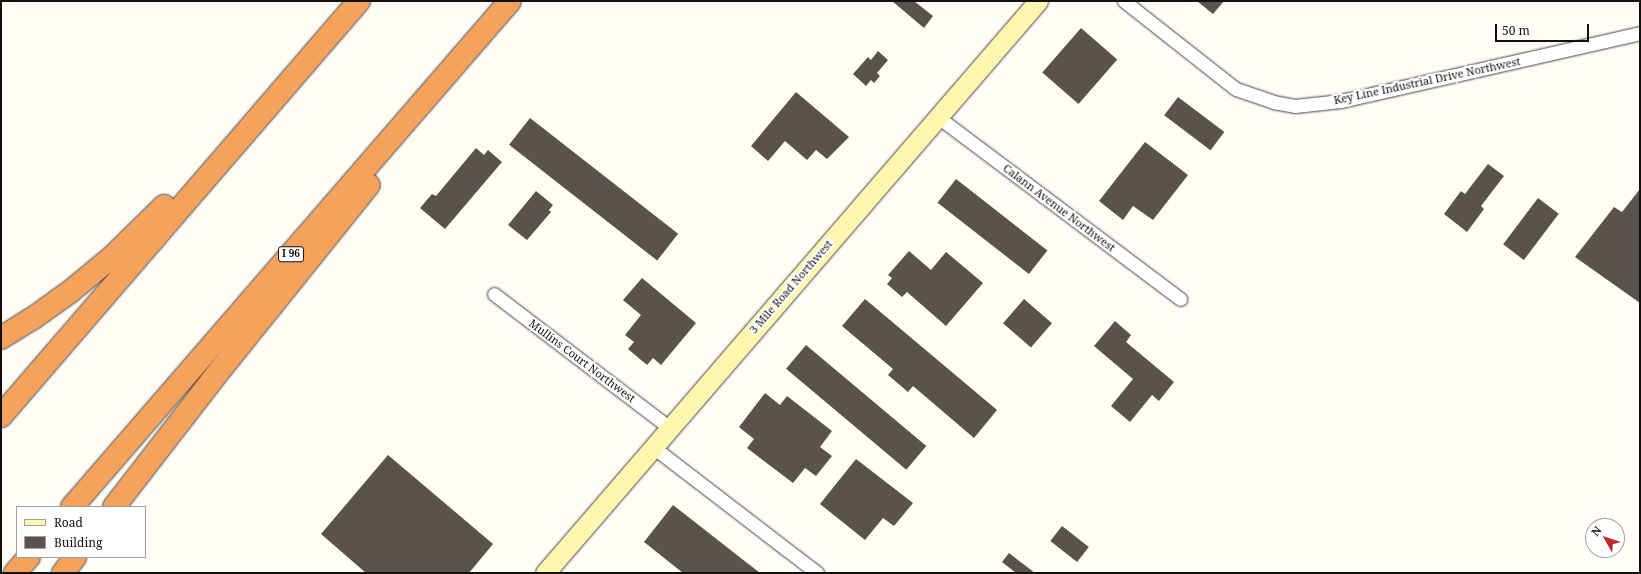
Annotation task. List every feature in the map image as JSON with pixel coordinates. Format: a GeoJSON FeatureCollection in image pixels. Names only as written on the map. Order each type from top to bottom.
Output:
{"type":"FeatureCollection","features":[{"type":"Feature","properties":{"kind":"highway"},"geometry":{"type":"LineString","coordinates":[[1,416],[359,1]]}},
{"type":"Feature","properties":{"kind":"highway","name":"I 96"},"geometry":{"type":"LineString","coordinates":[[73,506],[510,1]]}},
{"type":"Feature","properties":{"kind":"highway"},"geometry":{"type":"LineString","coordinates":[[115,506],[217,373],[517,1]]}},
{"type":"Feature","properties":{"kind":"highway"},"geometry":{"type":"LineString","coordinates":[[1,338],[54,304],[112,257],[151,220],[322,43]]}},
{"type":"Feature","properties":{"kind":"highway"},"geometry":{"type":"LineString","coordinates":[[15,573],[28,558]]}},
{"type":"Feature","properties":{"kind":"highway"},"geometry":{"type":"LineString","coordinates":[[63,573],[74,558]]}},
{"type":"Feature","properties":{"kind":"main road","name":"3 Mile Road Northwest"},"geometry":{"type":"LineString","coordinates":[[545,573],[1038,1]]}},
{"type":"Feature","properties":{"kind":"street","name":"Key Line Industrial Drive Northwest"},"geometry":{"type":"LineString","coordinates":[[1124,1],[1236,89],[1272,102],[1295,106],[1341,101],[1640,33]]}},
{"type":"Feature","properties":{"kind":"street","name":"Calann Avenue Northwest"},"geometry":{"type":"LineString","coordinates":[[938,117],[1180,299]]}},
{"type":"Feature","properties":{"kind":"street","name":"Mullins Court Northwest"},"geometry":{"type":"LineString","coordinates":[[494,294],[670,428]]}},
{"type":"Feature","properties":{"kind":"street"},"geometry":{"type":"LineString","coordinates":[[653,447],[817,573]]}},
{"type":"Feature","properties":{"kind":"building"},"geometry":{"type":"Polygon","coordinates":[[[892,1],[914,1],[933,16],[924,28],[892,1]]]}},
{"type":"Feature","properties":{"kind":"building"},"geometry":{"type":"Polygon","coordinates":[[[1197,1],[1224,1],[1213,14],[1197,1]]]}},
{"type":"Feature","properties":{"kind":"building"},"geometry":{"type":"Polygon","coordinates":[[[1081,28],[1117,59],[1079,104],[1042,73],[1081,28]]]}},
{"type":"Feature","properties":{"kind":"building"},"geometry":{"type":"Polygon","coordinates":[[[878,51],[888,60],[877,73],[880,76],[874,83],[871,80],[866,86],[853,74],[868,57],[871,60],[878,51]]]}},
{"type":"Feature","properties":{"kind":"building"},"geometry":{"type":"Polygon","coordinates":[[[796,92],[849,137],[827,159],[816,150],[807,160],[785,141],[768,161],[751,146],[796,92]]]}},
{"type":"Feature","properties":{"kind":"building"},"geometry":{"type":"Polygon","coordinates":[[[1178,97],[1224,132],[1210,150],[1164,115],[1178,97]]]}},
{"type":"Feature","properties":{"kind":"building"},"geometry":{"type":"Polygon","coordinates":[[[530,118],[678,234],[657,261],[509,145],[530,118]]]}},
{"type":"Feature","properties":{"kind":"building"},"geometry":{"type":"Polygon","coordinates":[[[1145,142],[1188,175],[1153,220],[1133,206],[1123,220],[1099,201],[1145,142]]]}},
{"type":"Feature","properties":{"kind":"building"},"geometry":{"type":"Polygon","coordinates":[[[476,148],[484,155],[488,150],[502,162],[445,229],[420,208],[432,194],[436,196],[476,148]]]}},
{"type":"Feature","properties":{"kind":"building"},"geometry":{"type":"Polygon","coordinates":[[[1488,164],[1504,176],[1481,206],[1484,209],[1467,232],[1444,214],[1461,191],[1465,194],[1488,164]]]}},
{"type":"Feature","properties":{"kind":"building"},"geometry":{"type":"Polygon","coordinates":[[[956,179],[1047,250],[1029,274],[938,203],[956,179]]]}},
{"type":"Feature","properties":{"kind":"building"},"geometry":{"type":"Polygon","coordinates":[[[1640,189],[1640,303],[1575,257],[1614,207],[1622,212],[1640,189]]]}},
{"type":"Feature","properties":{"kind":"building"},"geometry":{"type":"Polygon","coordinates":[[[536,191],[553,205],[549,210],[551,212],[527,240],[508,225],[536,191]]]}},
{"type":"Feature","properties":{"kind":"building"},"geometry":{"type":"Polygon","coordinates":[[[1538,198],[1559,214],[1524,260],[1503,244],[1538,198]]]}},
{"type":"Feature","properties":{"kind":"building"},"geometry":{"type":"Polygon","coordinates":[[[909,251],[931,270],[946,252],[983,283],[946,326],[907,292],[902,297],[887,284],[892,278],[888,275],[909,251]]]}},
{"type":"Feature","properties":{"kind":"building"},"geometry":{"type":"Polygon","coordinates":[[[642,278],[696,323],[661,365],[653,358],[647,365],[628,349],[634,342],[625,335],[641,315],[623,300],[642,278]]]}},
{"type":"Feature","properties":{"kind":"building"},"geometry":{"type":"Polygon","coordinates":[[[865,299],[997,410],[974,438],[913,386],[908,392],[888,375],[893,369],[842,326],[865,299]]]}},
{"type":"Feature","properties":{"kind":"building"},"geometry":{"type":"Polygon","coordinates":[[[1024,299],[1052,323],[1031,347],[1003,323],[1024,299]]]}},
{"type":"Feature","properties":{"kind":"building"},"geometry":{"type":"Polygon","coordinates":[[[1115,321],[1131,335],[1126,342],[1174,382],[1159,401],[1152,395],[1130,422],[1111,406],[1133,379],[1094,346],[1115,321]]]}},
{"type":"Feature","properties":{"kind":"building"},"geometry":{"type":"Polygon","coordinates":[[[806,345],[926,446],[906,470],[786,369],[806,345]]]}},
{"type":"Feature","properties":{"kind":"building"},"geometry":{"type":"Polygon","coordinates":[[[765,393],[780,405],[787,396],[832,431],[820,447],[832,456],[816,476],[805,468],[793,483],[747,448],[754,439],[739,427],[765,393]]]}},
{"type":"Feature","properties":{"kind":"building"},"geometry":{"type":"Polygon","coordinates":[[[388,455],[493,544],[469,573],[366,573],[321,534],[388,455]]]}},
{"type":"Feature","properties":{"kind":"building"},"geometry":{"type":"Polygon","coordinates":[[[856,459],[913,503],[894,526],[883,518],[865,540],[820,504],[856,459]]]}},
{"type":"Feature","properties":{"kind":"building"},"geometry":{"type":"Polygon","coordinates":[[[673,505],[760,573],[683,573],[644,542],[673,505]]]}},
{"type":"Feature","properties":{"kind":"building"},"geometry":{"type":"Polygon","coordinates":[[[1062,526],[1089,547],[1077,562],[1050,541],[1062,526]]]}},
{"type":"Feature","properties":{"kind":"building"},"geometry":{"type":"Polygon","coordinates":[[[1009,553],[1035,573],[1016,573],[1002,562],[1009,553]]]}}]}
